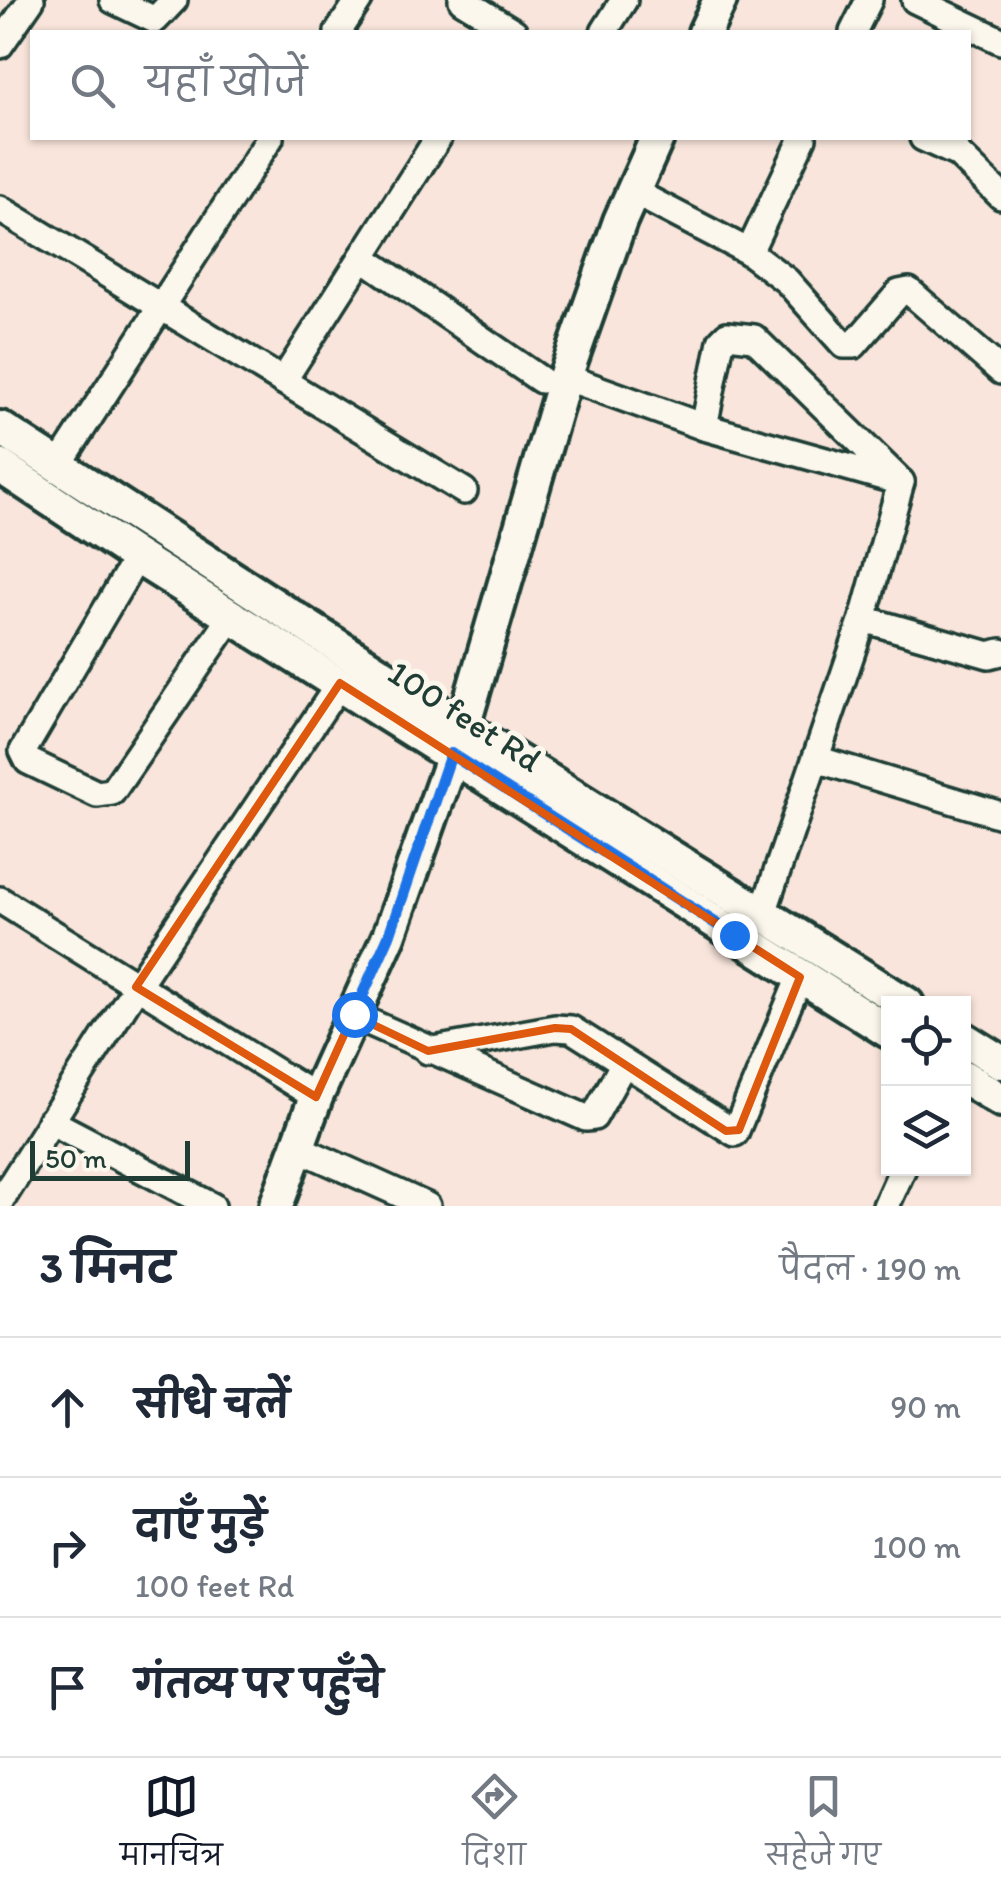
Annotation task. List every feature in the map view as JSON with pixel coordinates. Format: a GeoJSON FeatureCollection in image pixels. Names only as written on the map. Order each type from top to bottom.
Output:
{"type":"FeatureCollection","features":[{"type":"Feature","properties":{"kind":"main road"},"geometry":{"type":"LineString","coordinates":[[706,30],[720,0]]}},
{"type":"Feature","properties":{"kind":"main road"},"geometry":{"type":"LineString","coordinates":[[276,1206],[316,1098],[389,936],[457,741],[553,378],[656,140]]}},
{"type":"Feature","properties":{"kind":"main road"},"geometry":{"type":"LineString","coordinates":[[4,448],[58,466],[457,741],[762,913],[894,996]]}},
{"type":"Feature","properties":{"kind":"main road","name":"100 feet Rd"},"geometry":{"type":"LineString","coordinates":[[4,448],[136,558],[340,683],[457,741],[800,977],[881,1027]]}},
{"type":"Feature","properties":{"kind":"main road"},"geometry":{"type":"LineString","coordinates":[[971,1043],[1001,1062]]}},
{"type":"Feature","properties":{"kind":"main road"},"geometry":{"type":"LineString","coordinates":[[971,1081],[1001,1100]]}},
{"type":"Feature","properties":{"kind":"street"},"geometry":{"type":"LineString","coordinates":[[0,45],[31,0]]}},
{"type":"Feature","properties":{"kind":"street"},"geometry":{"type":"LineString","coordinates":[[113,0],[155,20],[174,0]]}},
{"type":"Feature","properties":{"kind":"street"},"geometry":{"type":"LineString","coordinates":[[339,30],[359,0]]}},
{"type":"Feature","properties":{"kind":"street"},"geometry":{"type":"LineString","coordinates":[[462,0],[507,30]]}},
{"type":"Feature","properties":{"kind":"street"},"geometry":{"type":"LineString","coordinates":[[605,30],[624,0]]}},
{"type":"Feature","properties":{"kind":"street"},"geometry":{"type":"LineString","coordinates":[[855,30],[869,0]]}},
{"type":"Feature","properties":{"kind":"street"},"geometry":{"type":"LineString","coordinates":[[915,0],[1001,41]]}},
{"type":"Feature","properties":{"kind":"street"},"geometry":{"type":"LineString","coordinates":[[58,466],[269,140]]}},
{"type":"Feature","properties":{"kind":"street"},"geometry":{"type":"LineString","coordinates":[[283,381],[437,140]]}},
{"type":"Feature","properties":{"kind":"street"},"geometry":{"type":"LineString","coordinates":[[749,252],[802,140]]}},
{"type":"Feature","properties":{"kind":"street"},"geometry":{"type":"LineString","coordinates":[[927,140],[958,154],[1001,196]]}},
{"type":"Feature","properties":{"kind":"street"},"geometry":{"type":"LineString","coordinates":[[634,192],[749,252],[787,281],[844,345],[854,344],[899,293],[908,290],[1001,371]]}},
{"type":"Feature","properties":{"kind":"street"},"geometry":{"type":"LineString","coordinates":[[0,209],[464,491]]}},
{"type":"Feature","properties":{"kind":"street"},"geometry":{"type":"LineString","coordinates":[[362,257],[553,378],[704,427],[901,482]]}},
{"type":"Feature","properties":{"kind":"street"},"geometry":{"type":"LineString","coordinates":[[704,427],[721,341],[727,335],[754,338],[901,482]]}},
{"type":"Feature","properties":{"kind":"street"},"geometry":{"type":"LineString","coordinates":[[762,913],[864,619],[901,482]]}},
{"type":"Feature","properties":{"kind":"street"},"geometry":{"type":"LineString","coordinates":[[136,558],[23,751],[28,761],[97,794],[112,792],[233,615]]}},
{"type":"Feature","properties":{"kind":"street"},"geometry":{"type":"LineString","coordinates":[[864,619],[989,655],[1001,652]]}},
{"type":"Feature","properties":{"kind":"street"},"geometry":{"type":"LineString","coordinates":[[0,1202],[136,987],[340,683]]}},
{"type":"Feature","properties":{"kind":"street"},"geometry":{"type":"LineString","coordinates":[[816,759],[1001,815]]}},
{"type":"Feature","properties":{"kind":"street"},"geometry":{"type":"LineString","coordinates":[[1,904],[316,1098]]}},
{"type":"Feature","properties":{"kind":"street"},"geometry":{"type":"LineString","coordinates":[[428,1051],[554,1028],[571,1030],[735,1133],[800,977]]}},
{"type":"Feature","properties":{"kind":"street"},"geometry":{"type":"LineString","coordinates":[[354,1014],[428,1051],[591,1119],[624,1063]]}},
{"type":"Feature","properties":{"kind":"street"},"geometry":{"type":"LineString","coordinates":[[50,1121],[202,1203]]}},
{"type":"Feature","properties":{"kind":"street"},"geometry":{"type":"LineString","coordinates":[[296,1147],[428,1206]]}},
{"type":"Feature","properties":{"kind":"street"},"geometry":{"type":"LineString","coordinates":[[886,1206],[899,1176]]}},
{"type":"Feature","properties":{"kind":"highlighted area"},"geometry":{"type":"Polygon","coordinates":[[[340,683],[800,977],[739,1130],[726,1131],[571,1029],[555,1028],[428,1051],[353,1015],[316,1097],[136,987],[340,683]]]}},
{"type":"Feature","properties":{"kind":"route"},"geometry":{"type":"LineString","coordinates":[[354,1014],[389,936],[451,754],[734,935]]}}]}
